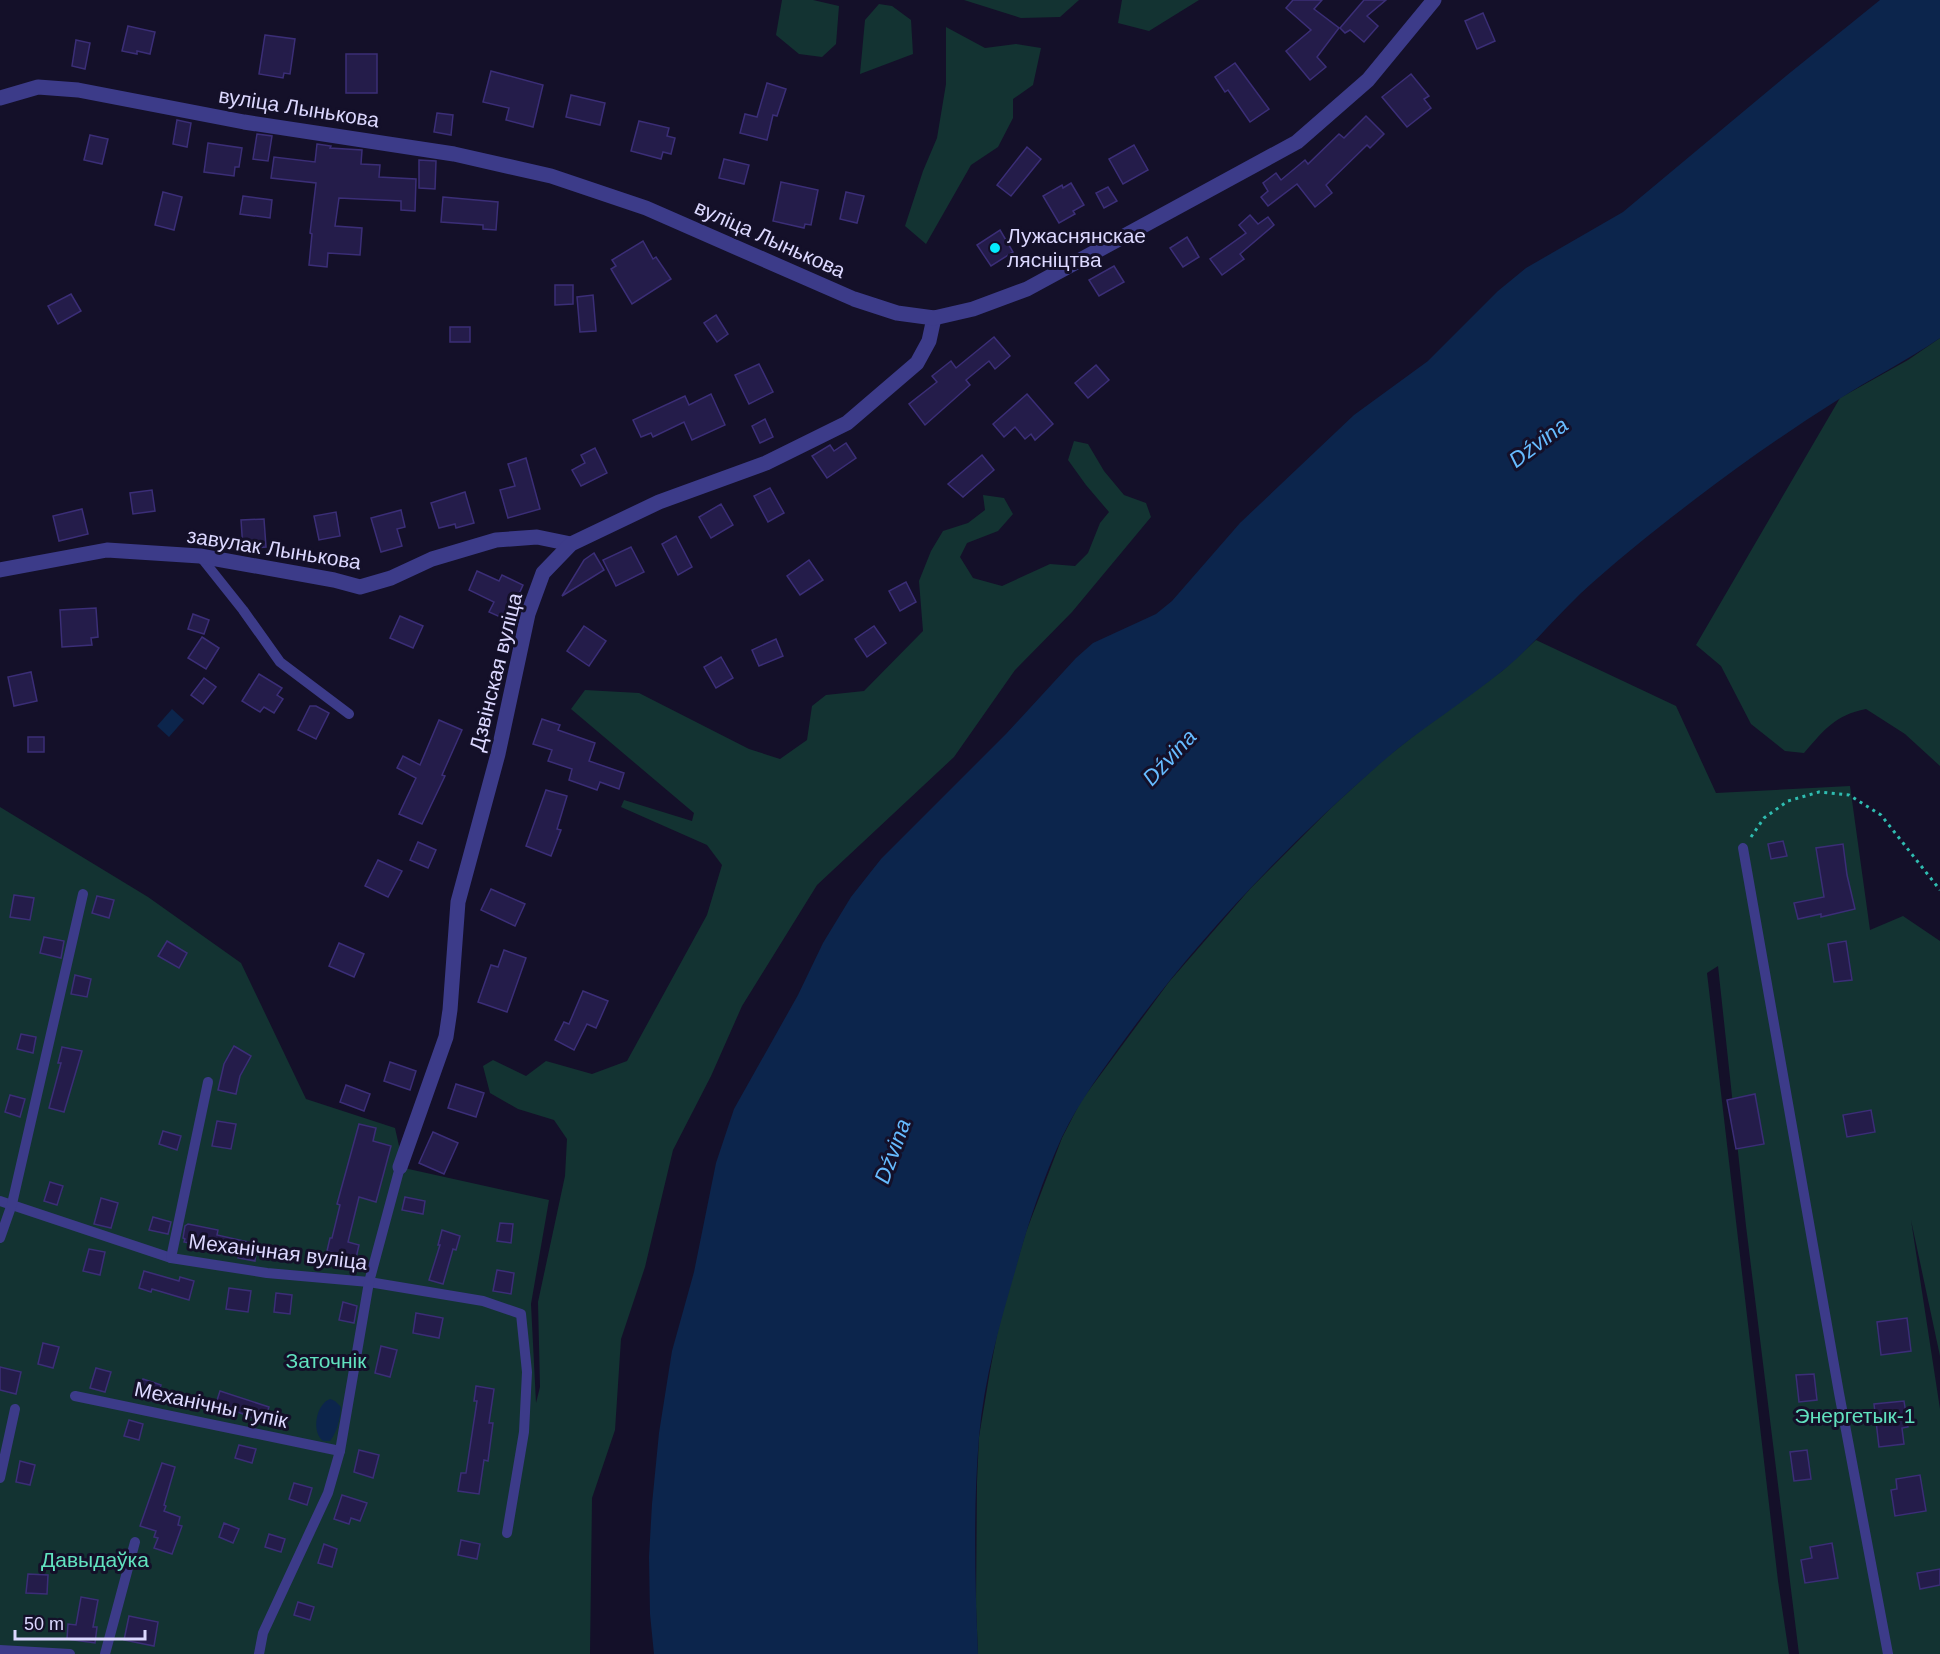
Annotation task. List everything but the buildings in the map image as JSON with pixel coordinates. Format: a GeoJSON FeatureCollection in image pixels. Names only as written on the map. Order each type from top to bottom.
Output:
{"type":"FeatureCollection","features":[{"type":"Feature","properties":{"kind":"street","name":"вуліца Лынькова"},"geometry":{"type":"LineString","coordinates":[[0,98],[38,87],[78,90],[244,122],[454,154],[551,176],[646,208],[854,299],[897,313],[934,318],[973,309],[1027,289],[1297,142],[1368,80],[1434,0]]}},
{"type":"Feature","properties":{"kind":"street","name":"Дзвінская вуліца"},"geometry":{"type":"LineString","coordinates":[[400,1167],[446,1037],[458,902],[498,754],[528,614],[543,573],[571,544],[659,502],[766,463],[847,423],[917,363],[929,341],[934,318]]}},
{"type":"Feature","properties":{"kind":"street","name":"завулак Лынькова"},"geometry":{"type":"LineString","coordinates":[[0,570],[107,550],[200,556],[334,580],[360,587],[391,578],[432,559],[496,540],[537,537],[571,544]]}},
{"type":"Feature","properties":{"kind":"lane"},"geometry":{"type":"LineString","coordinates":[[200,556],[243,609],[280,662],[349,714]]}},
{"type":"Feature","properties":{"kind":"lane"},"geometry":{"type":"LineString","coordinates":[[1743,848],[1839,1393],[1888,1654]]}},
{"type":"Feature","properties":{"kind":"lane"},"geometry":{"type":"LineString","coordinates":[[0,1238],[12,1204],[83,894]]}},
{"type":"Feature","properties":{"kind":"lane"},"geometry":{"type":"LineString","coordinates":[[171,1258],[208,1082]]}},
{"type":"Feature","properties":{"kind":"lane"},"geometry":{"type":"LineString","coordinates":[[259,1654],[263,1633],[328,1493],[340,1451],[369,1282],[400,1167]]}},
{"type":"Feature","properties":{"kind":"lane","name":"Механічная вуліца"},"geometry":{"type":"LineString","coordinates":[[0,1201],[171,1258],[267,1273],[369,1282],[483,1301],[522,1314],[527,1372],[524,1432],[507,1533]]}},
{"type":"Feature","properties":{"kind":"lane","name":"Механічны тупік"},"geometry":{"type":"LineString","coordinates":[[75,1396],[340,1451]]}},
{"type":"Feature","properties":{"kind":"lane"},"geometry":{"type":"LineString","coordinates":[[0,1478],[15,1410]]}},
{"type":"Feature","properties":{"kind":"lane"},"geometry":{"type":"LineString","coordinates":[[105,1654],[135,1542]]}},
{"type":"Feature","properties":{"kind":"lane"},"geometry":{"type":"LineString","coordinates":[[0,1650],[70,1654]]}},
{"type":"Feature","properties":{"kind":"path"},"geometry":{"type":"LineString","coordinates":[[1743,848],[1764,818],[1788,801],[1819,792],[1849,795],[1881,815],[1940,890]]}},
{"type":"Feature","properties":{"kind":"green space"},"geometry":{"type":"Polygon","coordinates":[[[782,0],[813,0],[839,6],[836,44],[822,57],[799,54],[776,35],[782,0]]]}},
{"type":"Feature","properties":{"kind":"green space"},"geometry":{"type":"Polygon","coordinates":[[[964,0],[1079,0],[1060,17],[1021,18],[964,0]]]}},
{"type":"Feature","properties":{"kind":"green space"},"geometry":{"type":"Polygon","coordinates":[[[1122,0],[1199,0],[1149,31],[1118,23],[1122,0]]]}},
{"type":"Feature","properties":{"kind":"green space"},"geometry":{"type":"Polygon","coordinates":[[[879,4],[892,6],[911,20],[913,54],[860,74],[865,20],[879,4]]]}},
{"type":"Feature","properties":{"kind":"green space"},"geometry":{"type":"Polygon","coordinates":[[[946,27],[985,48],[1016,44],[1041,48],[1033,85],[1013,99],[1013,118],[998,147],[971,165],[926,244],[905,226],[923,171],[937,138],[946,84],[946,27]]]}},
{"type":"Feature","properties":{"kind":"green space"},"geometry":{"type":"Polygon","coordinates":[[[1940,338],[1940,766],[1905,734],[1866,709],[1838,719],[1804,753],[1785,751],[1751,724],[1721,666],[1696,645],[1840,398],[1908,360],[1940,338]]]}},
{"type":"Feature","properties":{"kind":"green space","name":"Заточнік"},"geometry":{"type":"Polygon","coordinates":[[[1074,441],[1088,444],[1104,471],[1124,495],[1146,503],[1151,517],[1072,612],[1015,670],[954,757],[817,885],[742,1006],[711,1076],[673,1150],[645,1267],[621,1339],[615,1430],[592,1498],[590,1654],[0,1654],[0,807],[148,897],[241,963],[306,1099],[395,1128],[404,1168],[549,1200],[531,1304],[536,1403],[540,1387],[538,1302],[565,1176],[567,1139],[554,1120],[518,1109],[490,1093],[483,1066],[493,1060],[526,1076],[546,1061],[592,1074],[627,1061],[707,915],[722,865],[707,845],[621,807],[624,800],[692,821],[694,813],[571,709],[585,690],[639,693],[749,749],[780,759],[807,740],[812,706],[826,695],[864,691],[923,631],[919,581],[931,551],[943,531],[968,523],[985,510],[983,495],[1004,498],[1013,514],[998,531],[967,543],[960,557],[973,578],[1002,586],[1050,564],[1075,566],[1088,553],[1100,523],[1109,512],[1068,460],[1074,441]]]}},
{"type":"Feature","properties":{"kind":"green space","name":"Энергетык-1"},"geometry":{"type":"Polygon","coordinates":[[[1536,640],[1676,706],[1716,793],[1850,786],[1870,930],[1903,916],[1940,941],[1940,1356],[1911,1220],[1940,1409],[1940,1654],[1799,1654],[1746,1226],[1718,966],[1707,973],[1778,1581],[1789,1654],[978,1654],[977,1482],[979,1437],[990,1371],[1000,1319],[1026,1232],[1062,1138],[1081,1101],[1169,982],[1250,889],[1383,760],[1502,671],[1536,640]]]}},
{"type":"Feature","properties":{"kind":"water","name":"Dźvina"},"geometry":{"type":"Polygon","coordinates":[[[1880,0],[1940,0],[1940,338],[1800,425],[1746,461],[1694,500],[1594,582],[1506,668],[1382,762],[1313,825],[1248,891],[1185,962],[1128,1035],[1084,1097],[1055,1153],[1026,1234],[993,1351],[981,1415],[977,1464],[975,1546],[978,1654],[654,1654],[650,1614],[649,1557],[659,1433],[672,1351],[694,1272],[716,1163],[734,1109],[798,995],[823,943],[851,897],[881,859],[1006,734],[1076,658],[1093,643],[1156,614],[1172,601],[1240,523],[1354,415],[1428,361],[1498,291],[1526,268],[1623,212],[1880,0]]]}},
{"type":"Feature","properties":{"kind":"water"},"geometry":{"type":"Polygon","coordinates":[[[172,709],[184,720],[169,737],[157,726],[172,709]]]}},
{"type":"Feature","properties":{"kind":"water"},"geometry":{"type":"Polygon","coordinates":[[[330,1399],[341,1407],[340,1416],[330,1441],[323,1441],[317,1431],[318,1412],[321,1406],[330,1399]]]}},
{"type":"Feature","properties":{"kind":"place","name":"Лужаснянскае лясніцтва"},"geometry":{"type":"Point","coordinates":[995,248]}},
{"type":"Feature","properties":{"kind":"park label","name":"Давыдаўка"},"geometry":{"type":"Point","coordinates":[95,1560]}}]}
